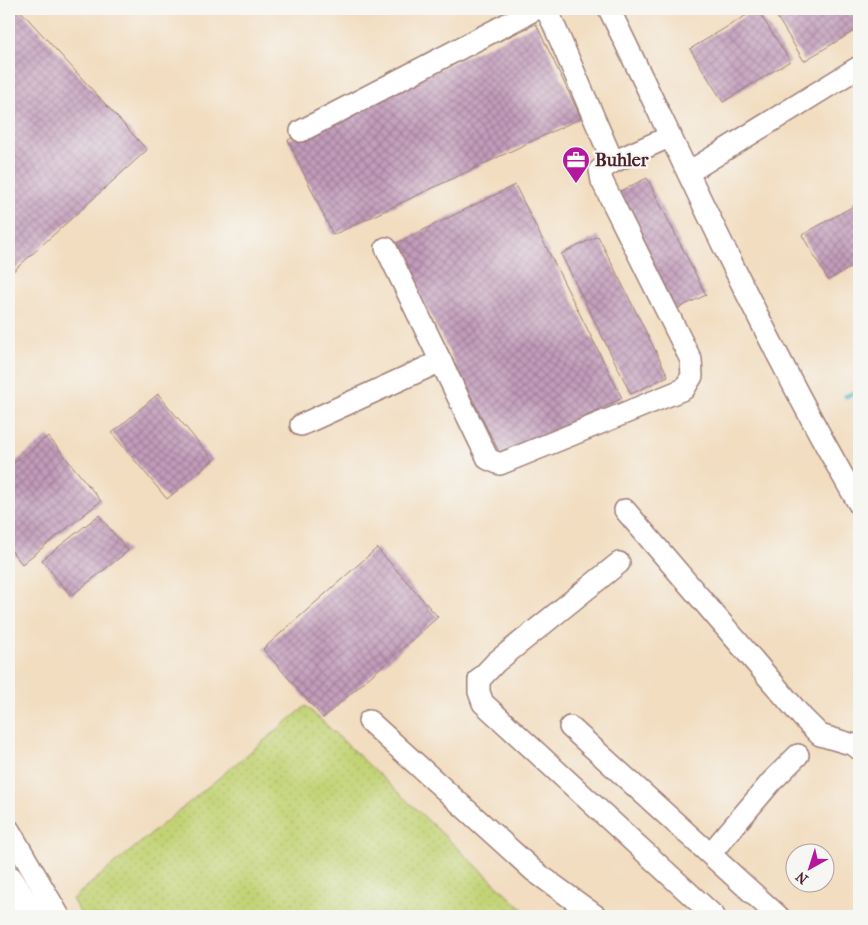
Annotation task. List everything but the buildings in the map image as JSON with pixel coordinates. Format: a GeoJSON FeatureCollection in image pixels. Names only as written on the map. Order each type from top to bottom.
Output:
{"type":"FeatureCollection","features":[{"type":"Feature","properties":{"kind":"highway"},"geometry":{"type":"LineString","coordinates":[[9,880],[32,916]]}},
{"type":"Feature","properties":{"kind":"street"},"geometry":{"type":"LineString","coordinates":[[300,131],[536,9]]}},
{"type":"Feature","properties":{"kind":"street"},"geometry":{"type":"LineString","coordinates":[[541,9],[547,11],[553,23],[613,162]]}},
{"type":"Feature","properties":{"kind":"street"},"geometry":{"type":"LineString","coordinates":[[609,9],[773,346],[809,416],[859,504]]}},
{"type":"Feature","properties":{"kind":"street"},"geometry":{"type":"LineString","coordinates":[[689,172],[859,66]]}},
{"type":"Feature","properties":{"kind":"street"},"geometry":{"type":"LineString","coordinates":[[386,248],[488,459],[500,464],[684,389],[692,376],[691,360],[602,182],[600,170],[613,162],[671,136]]}},
{"type":"Feature","properties":{"kind":"street"},"geometry":{"type":"LineString","coordinates":[[301,424],[441,361]]}},
{"type":"Feature","properties":{"kind":"street"},"geometry":{"type":"LineString","coordinates":[[625,510],[803,718],[820,735],[854,745],[859,750]]}},
{"type":"Feature","properties":{"kind":"street"},"geometry":{"type":"LineString","coordinates":[[619,562],[496,662],[479,680],[479,692],[483,702],[714,916]]}},
{"type":"Feature","properties":{"kind":"street"},"geometry":{"type":"LineString","coordinates":[[369,721],[534,871],[596,916]]}},
{"type":"Feature","properties":{"kind":"street"},"geometry":{"type":"LineString","coordinates":[[570,727],[778,916]]}},
{"type":"Feature","properties":{"kind":"street"},"geometry":{"type":"LineString","coordinates":[[710,854],[772,781],[798,755]]}},
{"type":"Feature","properties":{"kind":"street"},"geometry":{"type":"LineString","coordinates":[[9,830],[59,916]]}},
{"type":"Feature","properties":{"kind":"green space"},"geometry":{"type":"Polygon","coordinates":[[[306,706],[530,916],[82,916],[72,899],[306,706]]]}},
{"type":"Feature","properties":{"kind":"waterway"},"geometry":{"type":"LineString","coordinates":[[846,396],[859,391]]}},
{"type":"Feature","properties":{"kind":"place","name":"Buhler"},"geometry":{"type":"Point","coordinates":[576,184]}}]}
